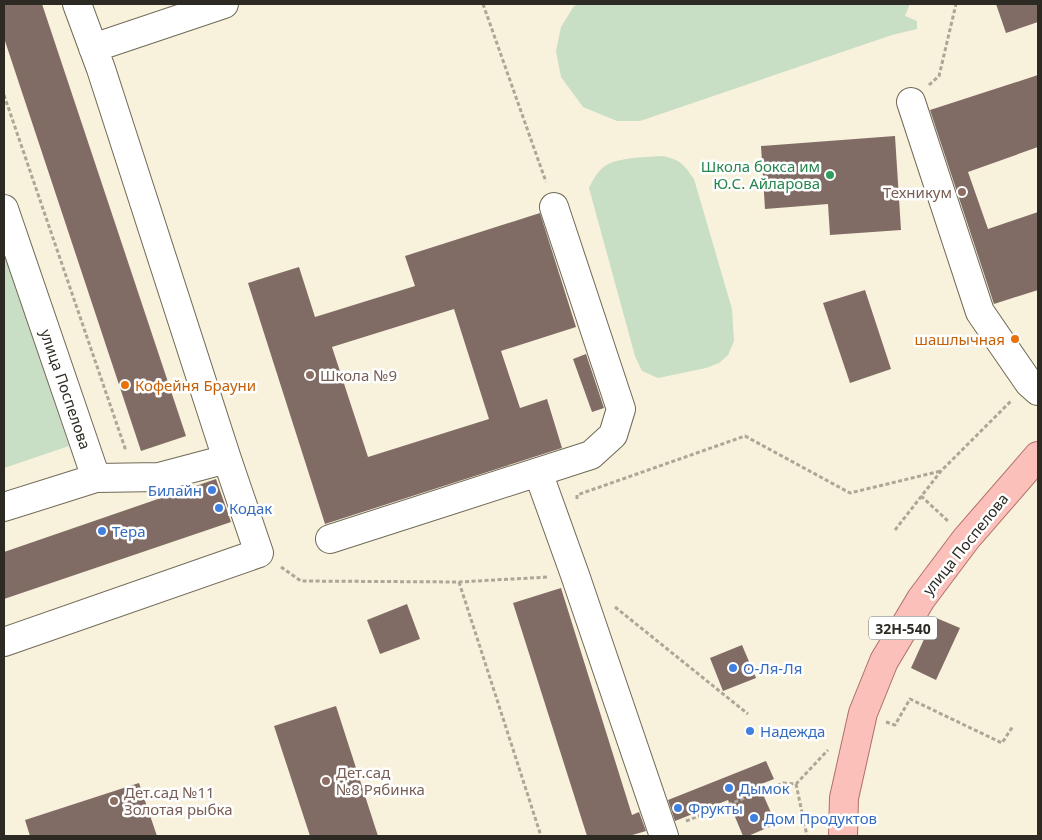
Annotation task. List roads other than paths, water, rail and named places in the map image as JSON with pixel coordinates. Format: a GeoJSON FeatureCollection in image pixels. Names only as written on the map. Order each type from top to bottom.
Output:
{"type":"FeatureCollection","features":[{"type":"Feature","properties":{"kind":"main road","name":"улица Поспелова"},"geometry":{"type":"LineString","coordinates":[[843,836],[844,798],[863,713],[884,661],[921,599],[971,533],[1038,456]]}},
{"type":"Feature","properties":{"kind":"street"},"geometry":{"type":"LineString","coordinates":[[4,642],[259,553],[77,4]]}},
{"type":"Feature","properties":{"kind":"street"},"geometry":{"type":"LineString","coordinates":[[93,48],[224,4]]}},
{"type":"Feature","properties":{"kind":"street"},"geometry":{"type":"LineString","coordinates":[[911,102],[980,312],[1034,387]]}},
{"type":"Feature","properties":{"kind":"street"},"geometry":{"type":"LineString","coordinates":[[330,539],[591,455],[613,435],[621,409],[554,206]]}},
{"type":"Feature","properties":{"kind":"street","name":"улица Поспелова"},"geometry":{"type":"LineString","coordinates":[[4,209],[96,478]]}},
{"type":"Feature","properties":{"kind":"street"},"geometry":{"type":"LineString","coordinates":[[4,507],[96,478],[159,477],[227,459]]}},
{"type":"Feature","properties":{"kind":"street"},"geometry":{"type":"LineString","coordinates":[[538,472],[663,833]]}},
{"type":"Feature","properties":{"kind":"place","name":"Школа бокса им Ю.С. Айларова"},"geometry":{"type":"Point","coordinates":[830,175]}},
{"type":"Feature","properties":{"kind":"place","name":"Техникум"},"geometry":{"type":"Point","coordinates":[962,192]}},
{"type":"Feature","properties":{"kind":"place","name":"шашлычная"},"geometry":{"type":"Point","coordinates":[1015,339]}},
{"type":"Feature","properties":{"kind":"place","name":"Школа №9"},"geometry":{"type":"Point","coordinates":[310,375]}},
{"type":"Feature","properties":{"kind":"place","name":"Кофейня Брауни"},"geometry":{"type":"Point","coordinates":[125,385]}},
{"type":"Feature","properties":{"kind":"place","name":"Билайн"},"geometry":{"type":"Point","coordinates":[212,490]}},
{"type":"Feature","properties":{"kind":"place","name":"Кодак"},"geometry":{"type":"Point","coordinates":[219,508]}},
{"type":"Feature","properties":{"kind":"place","name":"Тера"},"geometry":{"type":"Point","coordinates":[102,531]}},
{"type":"Feature","properties":{"kind":"place","name":"О-Ля-Ля"},"geometry":{"type":"Point","coordinates":[733,668]}},
{"type":"Feature","properties":{"kind":"place","name":"Надежда"},"geometry":{"type":"Point","coordinates":[750,731]}},
{"type":"Feature","properties":{"kind":"place","name":"Дет.сад №8 Рябинка"},"geometry":{"type":"Point","coordinates":[326,781]}},
{"type":"Feature","properties":{"kind":"place","name":"Дымок"},"geometry":{"type":"Point","coordinates":[729,788]}},
{"type":"Feature","properties":{"kind":"place","name":"Дет.сад №11 Золотая рыбка"},"geometry":{"type":"Point","coordinates":[114,801]}},
{"type":"Feature","properties":{"kind":"place","name":"Фрукты"},"geometry":{"type":"Point","coordinates":[678,808]}},
{"type":"Feature","properties":{"kind":"place","name":"Дом Продуктов"},"geometry":{"type":"Point","coordinates":[754,818]}}]}
